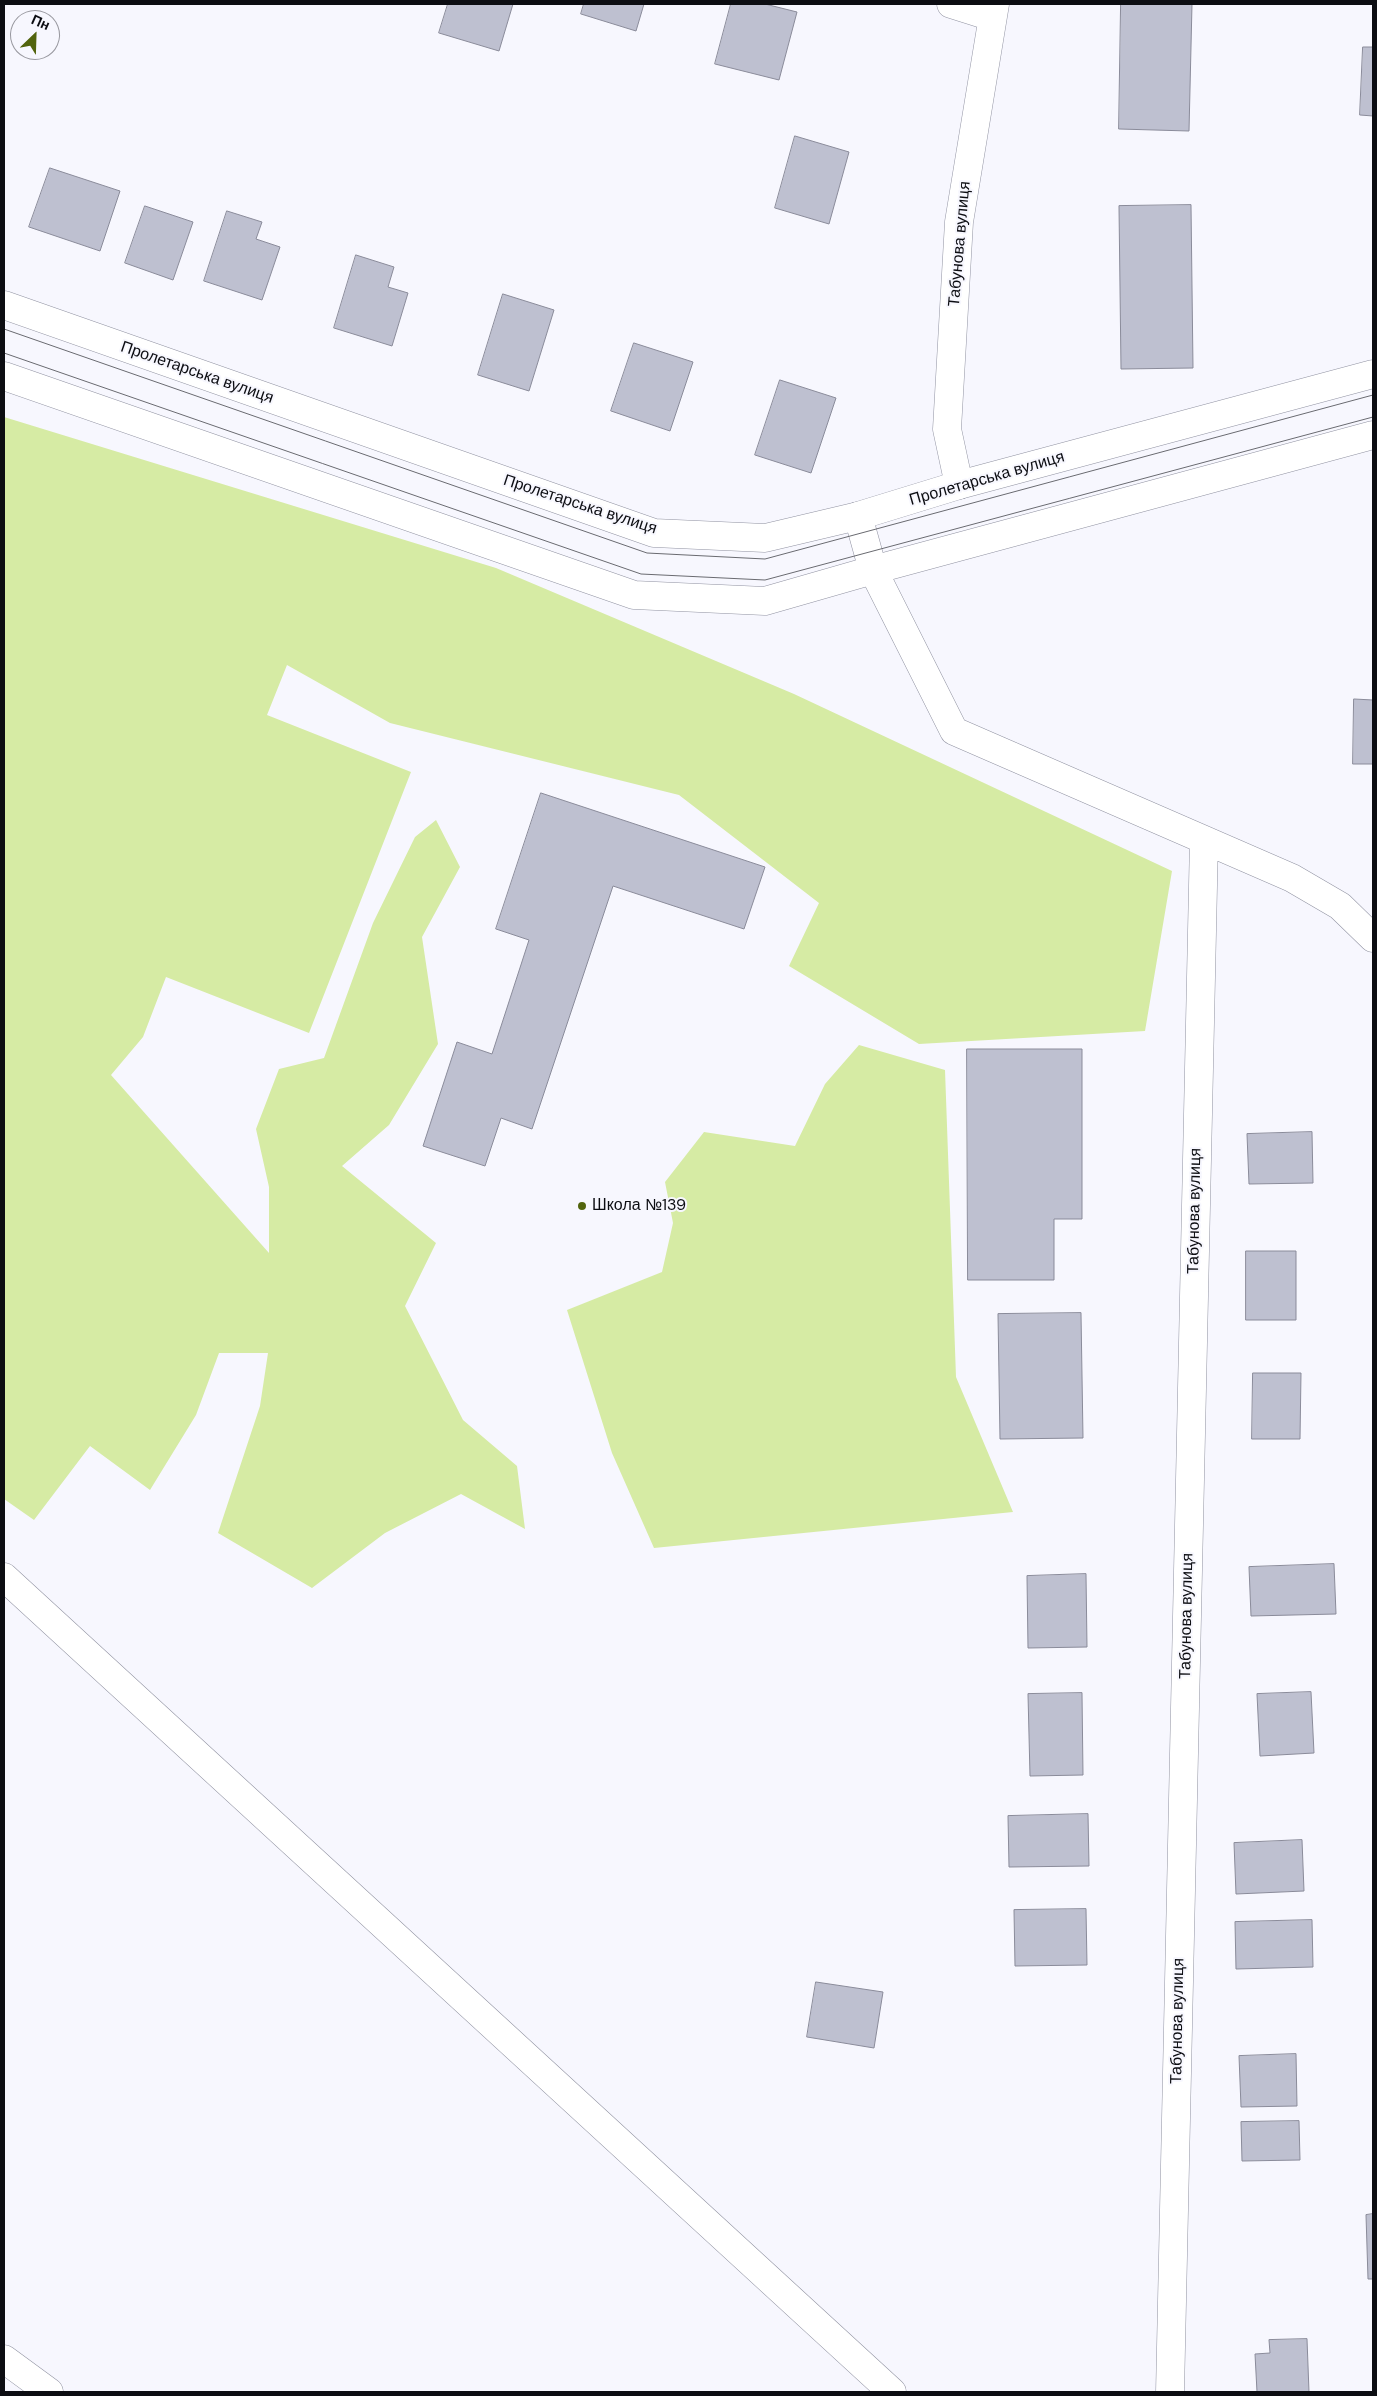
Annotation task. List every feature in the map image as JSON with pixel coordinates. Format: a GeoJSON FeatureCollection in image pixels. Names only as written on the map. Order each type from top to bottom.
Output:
{"type":"FeatureCollection","features":[{"type":"Feature","properties":{"kind":"main road"},"geometry":{"type":"LineString","coordinates":[[951,4],[994,10]]}},
{"type":"Feature","properties":{"kind":"main road","name":"Табунова вулиця"},"geometry":{"type":"LineString","coordinates":[[959,486],[947,429],[959,222],[994,10]]}},
{"type":"Feature","properties":{"kind":"main road","name":"Пролетарська вулиця"},"geometry":{"type":"LineString","coordinates":[[4,305],[654,533],[765,538],[858,516],[959,486],[1373,374]]}},
{"type":"Feature","properties":{"kind":"main road"},"geometry":{"type":"LineString","coordinates":[[4,376],[634,595],[765,601],[1373,435]]}},
{"type":"Feature","properties":{"kind":"main road"},"geometry":{"type":"LineString","coordinates":[[858,516],[873,570],[954,731],[1292,878],[1340,906],[1373,938]]}},
{"type":"Feature","properties":{"kind":"main road","name":"Табунова вулиця"},"geometry":{"type":"LineString","coordinates":[[1170,2392],[1204,840]]}},
{"type":"Feature","properties":{"kind":"main road"},"geometry":{"type":"LineString","coordinates":[[4,1576],[892,2392]]}},
{"type":"Feature","properties":{"kind":"main road"},"geometry":{"type":"LineString","coordinates":[[4,2359],[49,2392]]}},
{"type":"Feature","properties":{"kind":"green space"},"geometry":{"type":"Polygon","coordinates":[[[4,417],[496,568],[794,694],[1172,871],[1145,1031],[919,1044],[789,966],[819,903],[679,795],[390,723],[287,665],[267,715],[411,772],[309,1033],[166,977],[143,1037],[111,1075],[269,1253],[269,1187],[256,1129],[279,1069],[324,1058],[373,923],[415,837],[436,820],[460,867],[422,937],[438,1044],[389,1125],[342,1166],[436,1243],[405,1306],[463,1420],[517,1466],[525,1529],[461,1494],[385,1533],[312,1588],[218,1533],[260,1406],[268,1353],[219,1353],[196,1415],[150,1490],[90,1446],[34,1520],[4,1499],[4,417]]]}},
{"type":"Feature","properties":{"kind":"green space"},"geometry":{"type":"Polygon","coordinates":[[[859,1045],[945,1070],[956,1377],[1013,1512],[654,1548],[612,1453],[567,1310],[662,1272],[673,1223],[665,1182],[704,1132],[795,1146],[825,1084],[859,1045]]]}},
{"type":"Feature","properties":{"kind":"building"},"geometry":{"type":"Polygon","coordinates":[[[448,4],[513,4],[499,51],[439,33],[448,4]]]}},
{"type":"Feature","properties":{"kind":"building"},"geometry":{"type":"Polygon","coordinates":[[[584,4],[644,4],[636,31],[581,14],[584,4]]]}},
{"type":"Feature","properties":{"kind":"building"},"geometry":{"type":"Polygon","coordinates":[[[731,4],[765,4],[797,12],[779,80],[715,64],[731,4]]]}},
{"type":"Feature","properties":{"kind":"building"},"geometry":{"type":"Polygon","coordinates":[[[1121,4],[1192,4],[1189,131],[1119,129],[1121,4]]]}},
{"type":"Feature","properties":{"kind":"building"},"geometry":{"type":"Polygon","coordinates":[[[1363,47],[1373,47],[1373,116],[1360,115],[1363,47]]]}},
{"type":"Feature","properties":{"kind":"building"},"geometry":{"type":"Polygon","coordinates":[[[795,136],[849,152],[829,224],[775,208],[795,136]]]}},
{"type":"Feature","properties":{"kind":"building"},"geometry":{"type":"Polygon","coordinates":[[[50,168],[120,191],[100,251],[29,227],[50,168]]]}},
{"type":"Feature","properties":{"kind":"building"},"geometry":{"type":"Polygon","coordinates":[[[1191,205],[1193,368],[1121,369],[1119,206],[1191,205]]]}},
{"type":"Feature","properties":{"kind":"building"},"geometry":{"type":"Polygon","coordinates":[[[145,206],[193,222],[173,280],[125,263],[145,206]]]}},
{"type":"Feature","properties":{"kind":"building"},"geometry":{"type":"Polygon","coordinates":[[[227,211],[262,222],[256,239],[280,247],[262,300],[204,281],[227,211]]]}},
{"type":"Feature","properties":{"kind":"building"},"geometry":{"type":"Polygon","coordinates":[[[356,255],[394,267],[388,287],[408,293],[392,346],[334,328],[356,255]]]}},
{"type":"Feature","properties":{"kind":"building"},"geometry":{"type":"Polygon","coordinates":[[[503,294],[554,310],[529,391],[478,375],[503,294]]]}},
{"type":"Feature","properties":{"kind":"building"},"geometry":{"type":"Polygon","coordinates":[[[634,343],[693,362],[670,431],[611,411],[634,343]]]}},
{"type":"Feature","properties":{"kind":"building"},"geometry":{"type":"Polygon","coordinates":[[[780,380],[836,398],[811,473],[755,455],[780,380]]]}},
{"type":"Feature","properties":{"kind":"building"},"geometry":{"type":"Polygon","coordinates":[[[1354,699],[1373,700],[1373,764],[1353,764],[1354,699]]]}},
{"type":"Feature","properties":{"kind":"building"},"geometry":{"type":"Polygon","coordinates":[[[541,793],[765,867],[744,929],[613,886],[532,1129],[501,1118],[485,1166],[423,1146],[457,1042],[492,1054],[529,940],[496,929],[541,793]]]}},
{"type":"Feature","properties":{"kind":"building"},"geometry":{"type":"Polygon","coordinates":[[[967,1049],[1082,1049],[1082,1219],[1054,1219],[1054,1280],[968,1280],[967,1049]]]}},
{"type":"Feature","properties":{"kind":"building"},"geometry":{"type":"Polygon","coordinates":[[[1312,1132],[1313,1183],[1249,1184],[1247,1134],[1312,1132]]]}},
{"type":"Feature","properties":{"kind":"building"},"geometry":{"type":"Polygon","coordinates":[[[1246,1251],[1296,1251],[1296,1320],[1246,1320],[1246,1251]]]}},
{"type":"Feature","properties":{"kind":"building"},"geometry":{"type":"Polygon","coordinates":[[[1081,1313],[1083,1438],[1000,1439],[998,1314],[1081,1313]]]}},
{"type":"Feature","properties":{"kind":"building"},"geometry":{"type":"Polygon","coordinates":[[[1253,1373],[1301,1373],[1300,1439],[1252,1439],[1253,1373]]]}},
{"type":"Feature","properties":{"kind":"building"},"geometry":{"type":"Polygon","coordinates":[[[1334,1564],[1336,1614],[1251,1616],[1249,1567],[1334,1564]]]}},
{"type":"Feature","properties":{"kind":"building"},"geometry":{"type":"Polygon","coordinates":[[[1086,1574],[1087,1647],[1028,1648],[1027,1576],[1086,1574]]]}},
{"type":"Feature","properties":{"kind":"building"},"geometry":{"type":"Polygon","coordinates":[[[1311,1692],[1314,1753],[1260,1756],[1257,1694],[1311,1692]]]}},
{"type":"Feature","properties":{"kind":"building"},"geometry":{"type":"Polygon","coordinates":[[[1082,1693],[1083,1775],[1030,1776],[1028,1694],[1082,1693]]]}},
{"type":"Feature","properties":{"kind":"building"},"geometry":{"type":"Polygon","coordinates":[[[1088,1814],[1089,1866],[1009,1867],[1008,1816],[1088,1814]]]}},
{"type":"Feature","properties":{"kind":"building"},"geometry":{"type":"Polygon","coordinates":[[[1302,1840],[1304,1891],[1236,1894],[1234,1843],[1302,1840]]]}},
{"type":"Feature","properties":{"kind":"building"},"geometry":{"type":"Polygon","coordinates":[[[1086,1909],[1087,1965],[1015,1966],[1014,1910],[1086,1909]]]}},
{"type":"Feature","properties":{"kind":"building"},"geometry":{"type":"Polygon","coordinates":[[[1312,1920],[1313,1967],[1236,1969],[1235,1922],[1312,1920]]]}},
{"type":"Feature","properties":{"kind":"building"},"geometry":{"type":"Polygon","coordinates":[[[816,1982],[883,1992],[874,2048],[807,2037],[816,1982]]]}},
{"type":"Feature","properties":{"kind":"building"},"geometry":{"type":"Polygon","coordinates":[[[1296,2054],[1297,2106],[1241,2107],[1239,2056],[1296,2054]]]}},
{"type":"Feature","properties":{"kind":"building"},"geometry":{"type":"Polygon","coordinates":[[[1299,2121],[1300,2160],[1242,2161],[1241,2122],[1299,2121]]]}},
{"type":"Feature","properties":{"kind":"building"},"geometry":{"type":"Polygon","coordinates":[[[1373,2214],[1373,2279],[1368,2279],[1366,2215],[1373,2214]]]}},
{"type":"Feature","properties":{"kind":"building"},"geometry":{"type":"Polygon","coordinates":[[[1307,2339],[1309,2392],[1257,2392],[1255,2354],[1270,2353],[1269,2340],[1307,2339]]]}},
{"type":"Feature","properties":{"kind":"tram line"},"geometry":{"type":"LineString","coordinates":[[4,329],[647,553],[765,559],[1373,395]]}},
{"type":"Feature","properties":{"kind":"tram line"},"geometry":{"type":"LineString","coordinates":[[4,353],[641,574],[765,580],[1373,417]]}},
{"type":"Feature","properties":{"kind":"place","name":"Школа №139"},"geometry":{"type":"Point","coordinates":[582,1206]}}]}
